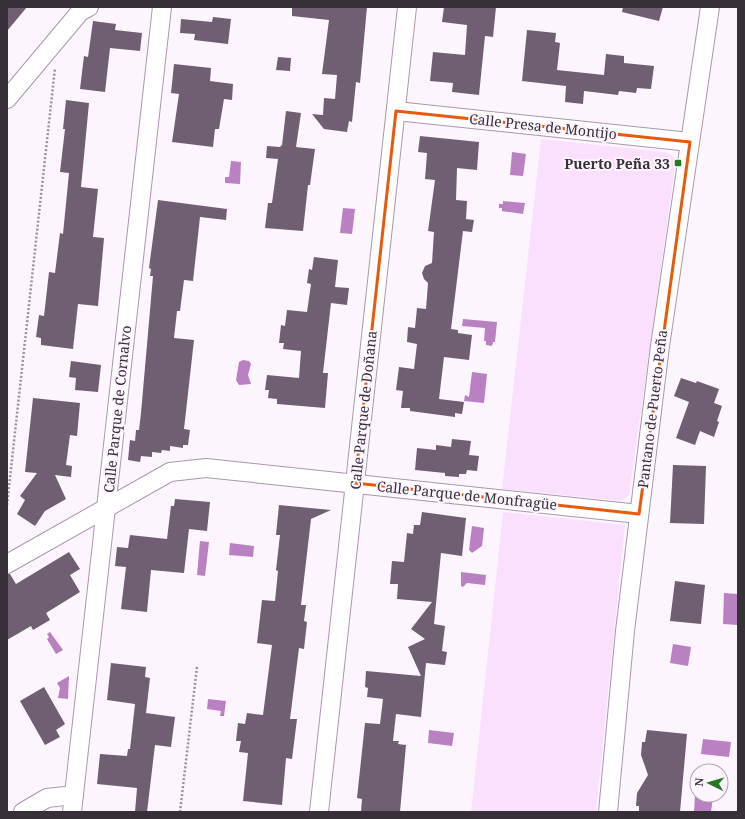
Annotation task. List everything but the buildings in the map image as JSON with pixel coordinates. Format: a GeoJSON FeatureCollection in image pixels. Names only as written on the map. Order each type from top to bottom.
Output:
{"type":"FeatureCollection","features":[{"type":"Feature","properties":{"kind":"street"},"geometry":{"type":"LineString","coordinates":[[7,99],[80,12],[89,7]]}},
{"type":"Feature","properties":{"kind":"street","name":"Calle Parque de Cornalvo"},"geometry":{"type":"LineString","coordinates":[[73,803],[162,7]]}},
{"type":"Feature","properties":{"kind":"street","name":"Calle Parque de Doñana"},"geometry":{"type":"LineString","coordinates":[[318,812],[407,7]]}},
{"type":"Feature","properties":{"kind":"street","name":"Pantano de Puerto Peña"},"geometry":{"type":"LineString","coordinates":[[608,812],[625,631],[660,346],[710,7]]}},
{"type":"Feature","properties":{"kind":"street","name":"Calle Presa de Montijo"},"geometry":{"type":"LineString","coordinates":[[396,111],[690,142]]}},
{"type":"Feature","properties":{"kind":"street","name":"Calle Parque de Monfragüe"},"geometry":{"type":"LineString","coordinates":[[7,564],[106,506],[170,472],[206,468],[639,514]]}},
{"type":"Feature","properties":{"kind":"street"},"geometry":{"type":"LineString","coordinates":[[23,812],[47,798],[73,803]]}},
{"type":"Feature","properties":{"kind":"path"},"geometry":{"type":"LineString","coordinates":[[7,505],[58,38]]}},
{"type":"Feature","properties":{"kind":"path"},"geometry":{"type":"LineString","coordinates":[[180,812],[197,667]]}},
{"type":"Feature","properties":{"kind":"highlighted area"},"geometry":{"type":"Polygon","coordinates":[[[396,111],[690,142],[639,514],[355,483],[396,111]]]}},
{"type":"Feature","properties":{"kind":"shaded area"},"geometry":{"type":"Polygon","coordinates":[[[541,139],[666,152],[676,159],[629,495],[622,501],[502,489],[541,139]]]}},
{"type":"Feature","properties":{"kind":"shaded area"},"geometry":{"type":"Polygon","coordinates":[[[512,152],[526,154],[523,176],[510,175],[512,152]]]}},
{"type":"Feature","properties":{"kind":"shaded area"},"geometry":{"type":"Polygon","coordinates":[[[231,161],[241,162],[240,184],[225,183],[225,177],[229,177],[231,161]]]}},
{"type":"Feature","properties":{"kind":"shaded area"},"geometry":{"type":"Polygon","coordinates":[[[503,201],[525,203],[523,214],[502,211],[502,208],[499,208],[499,204],[503,204],[503,201]]]}},
{"type":"Feature","properties":{"kind":"shaded area"},"geometry":{"type":"Polygon","coordinates":[[[343,208],[355,209],[352,234],[340,233],[343,208]]]}},
{"type":"Feature","properties":{"kind":"shaded area"},"geometry":{"type":"Polygon","coordinates":[[[463,319],[497,322],[495,342],[493,342],[492,346],[486,345],[486,341],[484,341],[485,328],[462,326],[463,319]]]}},
{"type":"Feature","properties":{"kind":"shaded area"},"geometry":{"type":"Polygon","coordinates":[[[243,360],[249,361],[251,364],[248,375],[251,384],[239,385],[236,380],[239,362],[243,360]]]}},
{"type":"Feature","properties":{"kind":"shaded area"},"geometry":{"type":"Polygon","coordinates":[[[472,372],[487,374],[484,403],[464,401],[465,395],[469,397],[472,372]]]}},
{"type":"Feature","properties":{"kind":"shaded area"},"geometry":{"type":"Polygon","coordinates":[[[503,512],[625,525],[596,812],[471,812],[503,512]]]}},
{"type":"Feature","properties":{"kind":"shaded area"},"geometry":{"type":"Polygon","coordinates":[[[472,526],[484,528],[482,546],[472,553],[469,550],[472,526]]]}},
{"type":"Feature","properties":{"kind":"shaded area"},"geometry":{"type":"Polygon","coordinates":[[[200,541],[209,542],[205,576],[197,575],[200,541]]]}},
{"type":"Feature","properties":{"kind":"shaded area"},"geometry":{"type":"Polygon","coordinates":[[[230,543],[254,546],[253,557],[229,555],[230,543]]]}},
{"type":"Feature","properties":{"kind":"shaded area"},"geometry":{"type":"Polygon","coordinates":[[[461,572],[486,575],[485,585],[467,583],[463,587],[461,586],[461,572]]]}},
{"type":"Feature","properties":{"kind":"shaded area"},"geometry":{"type":"Polygon","coordinates":[[[724,593],[738,594],[738,625],[723,624],[724,593]]]}},
{"type":"Feature","properties":{"kind":"shaded area"},"geometry":{"type":"Polygon","coordinates":[[[50,632],[63,650],[56,654],[47,639],[49,637],[47,634],[50,632]]]}},
{"type":"Feature","properties":{"kind":"shaded area"},"geometry":{"type":"Polygon","coordinates":[[[673,644],[691,647],[688,666],[670,663],[673,644]]]}},
{"type":"Feature","properties":{"kind":"shaded area"},"geometry":{"type":"Polygon","coordinates":[[[69,676],[68,699],[58,698],[60,688],[57,683],[69,676]]]}},
{"type":"Feature","properties":{"kind":"shaded area"},"geometry":{"type":"Polygon","coordinates":[[[208,699],[226,701],[224,716],[220,716],[221,711],[207,709],[208,699]]]}},
{"type":"Feature","properties":{"kind":"shaded area"},"geometry":{"type":"Polygon","coordinates":[[[429,730],[454,733],[452,746],[428,743],[429,730]]]}},
{"type":"Feature","properties":{"kind":"shaded area"},"geometry":{"type":"Polygon","coordinates":[[[703,739],[731,742],[729,757],[701,754],[703,739]]]}},
{"type":"Feature","properties":{"kind":"shaded area"},"geometry":{"type":"Polygon","coordinates":[[[695,803],[712,803],[711,812],[694,812],[695,803]]]}},
{"type":"Feature","properties":{"kind":"place","name":"Puerto Peña 33"},"geometry":{"type":"Point","coordinates":[678,163]}}]}
